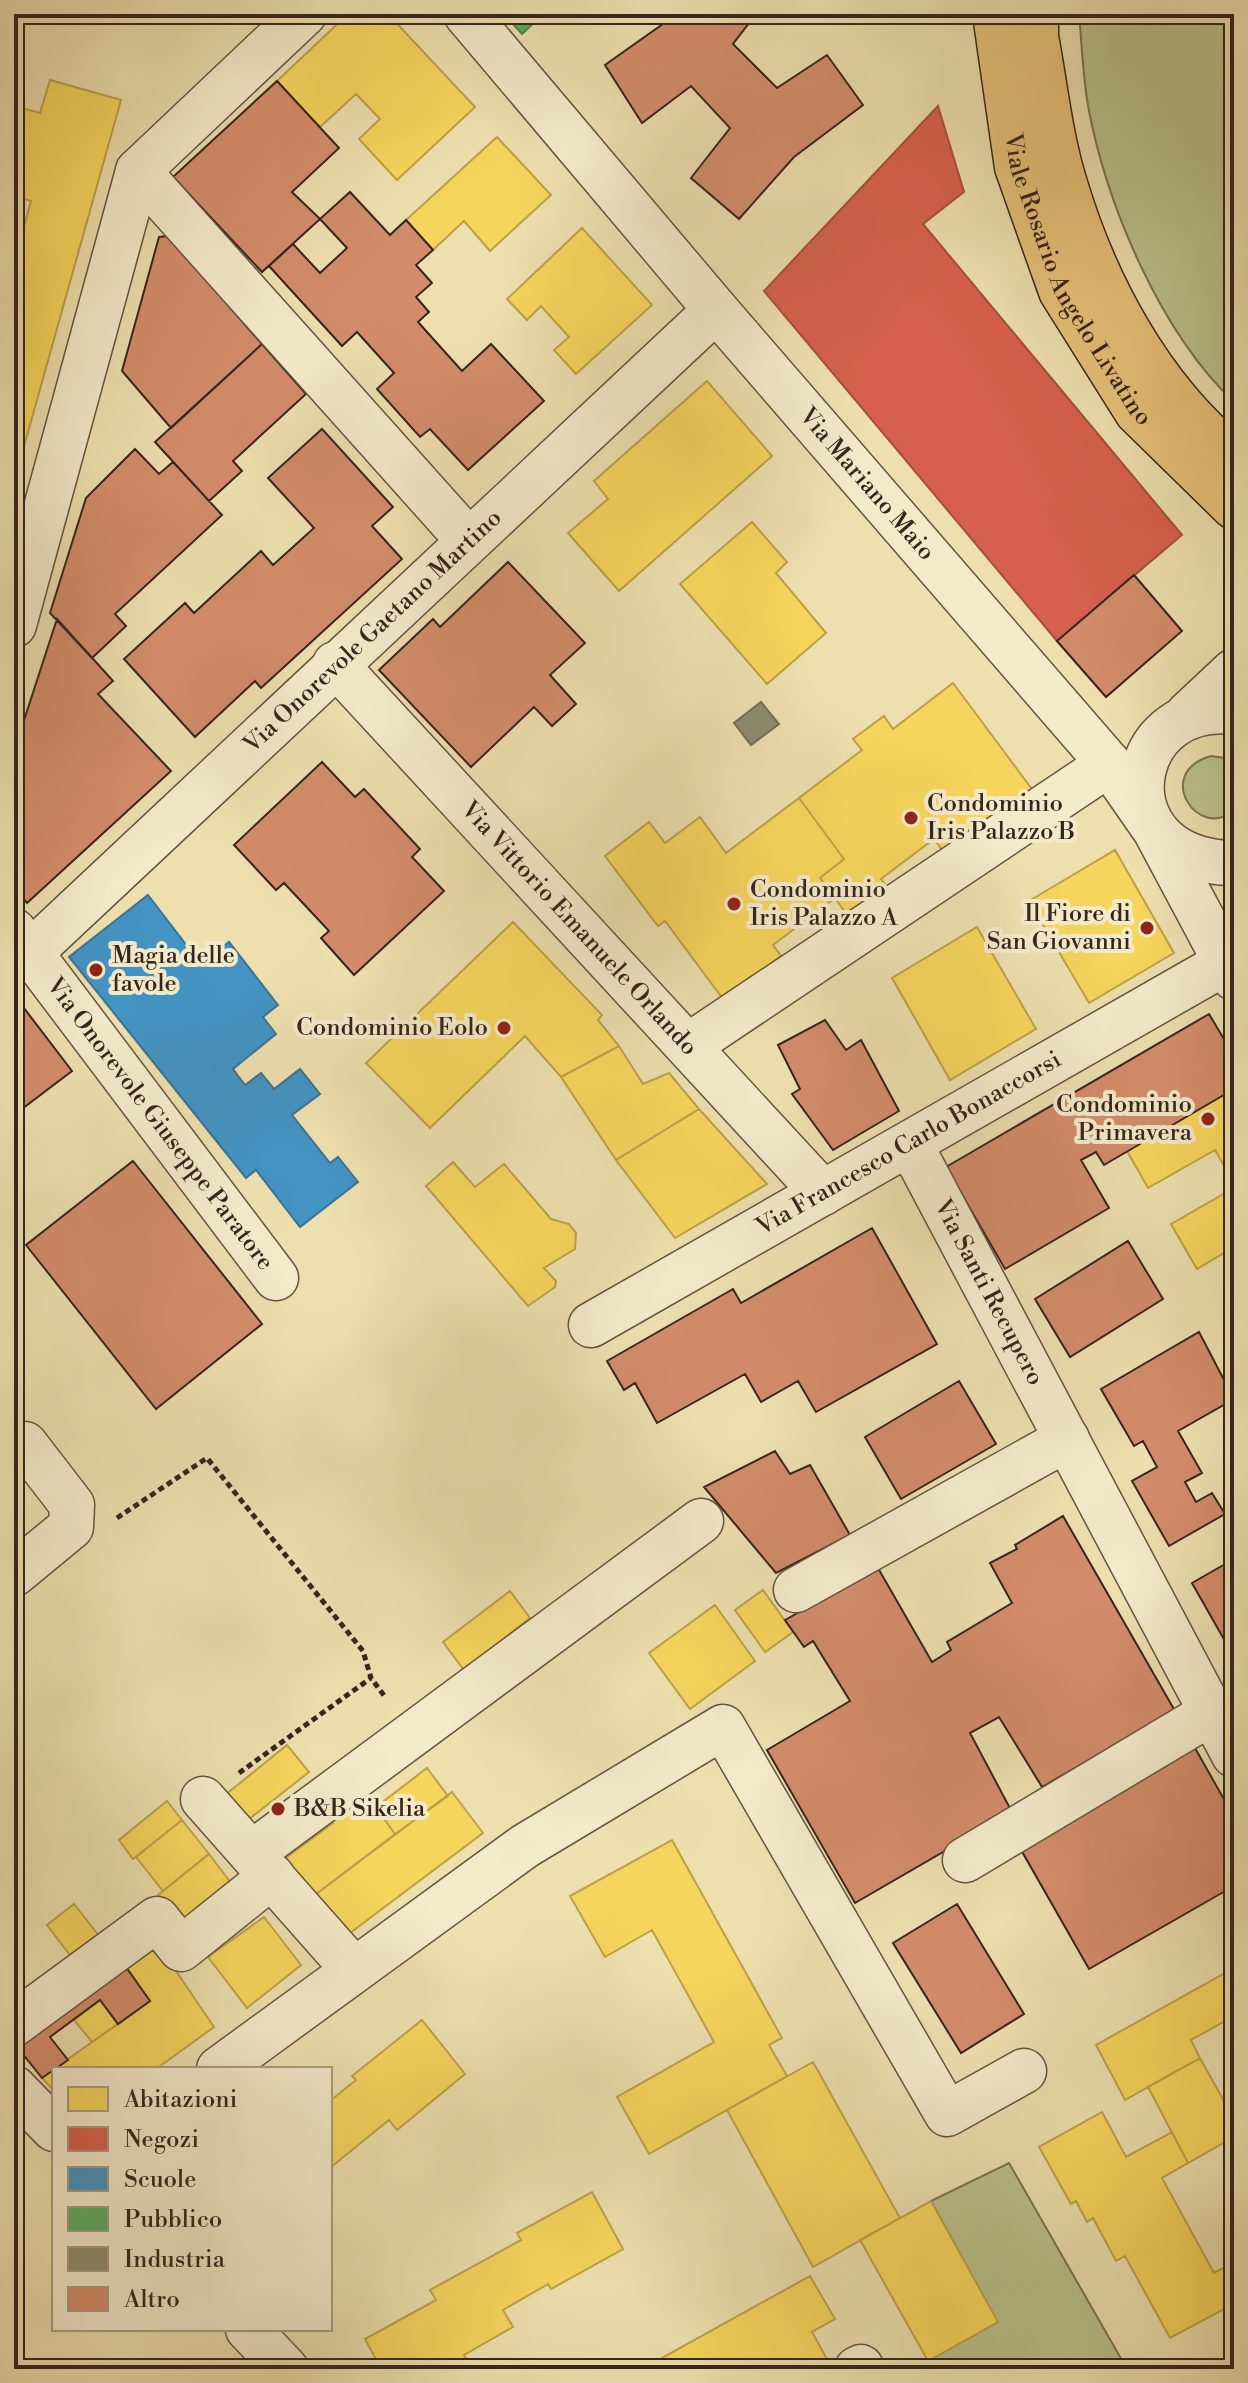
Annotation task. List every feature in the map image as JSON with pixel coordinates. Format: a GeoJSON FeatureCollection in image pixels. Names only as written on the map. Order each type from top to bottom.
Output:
{"type":"FeatureCollection","features":[{"type":"Feature","properties":{"kind":"main road","name":"Viale Rosario Angelo Livatino"},"geometry":{"type":"LineString","coordinates":[[995,14],[1017,167],[1061,291],[1137,412],[1234,507]]}},
{"type":"Feature","properties":{"kind":"main road","name":"Viale Rosario Angelo Livatino"},"geometry":{"type":"LineString","coordinates":[[1036,14],[1036,37],[1063,178],[1092,265],[1152,368],[1213,440],[1234,457]]}},
{"type":"Feature","properties":{"kind":"street"},"geometry":{"type":"LineString","coordinates":[[14,625],[138,171],[304,14]]}},
{"type":"Feature","properties":{"kind":"street","name":"Via Mariano Maio"},"geometry":{"type":"LineString","coordinates":[[466,14],[716,310],[1109,764],[1155,830],[1230,971]]}},
{"type":"Feature","properties":{"kind":"street"},"geometry":{"type":"LineString","coordinates":[[138,171],[468,540]]}},
{"type":"Feature","properties":{"kind":"street","name":"Via Onorevole Gaetano Martino"},"geometry":{"type":"LineString","coordinates":[[22,942],[335,664],[716,310]]}},
{"type":"Feature","properties":{"kind":"street","name":"Via Vittorio Emanuele Orlando"},"geometry":{"type":"LineString","coordinates":[[335,664],[823,1193]]}},
{"type":"Feature","properties":{"kind":"street"},"geometry":{"type":"LineString","coordinates":[[1234,671],[1188,714],[1167,729],[1150,751],[1142,777],[1143,804],[1155,830],[1179,852],[1211,862],[1234,862]]}},
{"type":"Feature","properties":{"kind":"street"},"geometry":{"type":"LineString","coordinates":[[1188,714],[1216,710],[1234,712]]}},
{"type":"Feature","properties":{"kind":"street"},"geometry":{"type":"LineString","coordinates":[[688,1046],[1109,764]]}},
{"type":"Feature","properties":{"kind":"street","name":"Via Onorevole Giuseppe Paratore"},"geometry":{"type":"LineString","coordinates":[[22,942],[276,1278]]}},
{"type":"Feature","properties":{"kind":"street","name":"Via Francesco Carlo Bonaccorsi"},"geometry":{"type":"LineString","coordinates":[[591,1325],[910,1144],[1230,971]]}},
{"type":"Feature","properties":{"kind":"street","name":"Via Santi Recupero"},"geometry":{"type":"LineString","coordinates":[[910,1144],[1234,1755]]}},
{"type":"Feature","properties":{"kind":"street"},"geometry":{"type":"LineString","coordinates":[[796,1590],[1067,1439]]}},
{"type":"Feature","properties":{"kind":"street"},"geometry":{"type":"LineString","coordinates":[[14,1574],[71,1527],[72,1505],[25,1444]]}},
{"type":"Feature","properties":{"kind":"street"},"geometry":{"type":"LineString","coordinates":[[14,2024],[157,1919],[181,1949],[262,1865],[412,1735],[701,1521]]}},
{"type":"Feature","properties":{"kind":"street"},"geometry":{"type":"LineString","coordinates":[[965,1860],[1211,1713]]}},
{"type":"Feature","properties":{"kind":"street"},"geometry":{"type":"LineString","coordinates":[[222,2067],[525,1846],[723,1727],[947,2114],[1024,2071]]}},
{"type":"Feature","properties":{"kind":"street"},"geometry":{"type":"LineString","coordinates":[[203,1799],[354,1970]]}},
{"type":"Feature","properties":{"kind":"street"},"geometry":{"type":"LineString","coordinates":[[14,2088],[52,2127]]}},
{"type":"Feature","properties":{"kind":"street"},"geometry":{"type":"LineString","coordinates":[[250,2331],[286,2369]]}},
{"type":"Feature","properties":{"kind":"path"},"geometry":{"type":"LineString","coordinates":[[104,1527],[207,1458],[363,1651],[371,1678],[412,1735]]}},
{"type":"Feature","properties":{"kind":"path"},"geometry":{"type":"LineString","coordinates":[[203,1799],[371,1678]]}},
{"type":"Feature","properties":{"kind":"green space"},"geometry":{"type":"Polygon","coordinates":[[[1079,14],[1234,14],[1234,402],[1183,341],[1141,267],[1124,228],[1109,188],[1089,111],[1079,14]]]}},
{"type":"Feature","properties":{"kind":"green space"},"geometry":{"type":"Polygon","coordinates":[[[1211,756],[1225,758],[1234,764],[1234,810],[1221,818],[1207,817],[1196,811],[1187,801],[1183,789],[1185,776],[1194,765],[1211,756]]]}},
{"type":"Feature","properties":{"kind":"green space"},"geometry":{"type":"Polygon","coordinates":[[[1009,2163],[1127,2369],[913,2369],[997,2322],[931,2201],[1009,2163]]]}},
{"type":"Feature","properties":{"kind":"building: Abitazioni"},"geometry":{"type":"Polygon","coordinates":[[[348,14],[388,14],[475,107],[397,180],[359,139],[380,119],[356,94],[320,127],[277,81],[348,14]]]}},
{"type":"Feature","properties":{"kind":"building: Abitazioni"},"geometry":{"type":"Polygon","coordinates":[[[50,80],[121,100],[14,482],[14,262],[31,201],[14,196],[14,106],[40,113],[50,80]]]}},
{"type":"Feature","properties":{"kind":"building: Abitazioni"},"geometry":{"type":"Polygon","coordinates":[[[497,137],[551,195],[490,251],[464,221],[433,250],[406,220],[497,137]]]}},
{"type":"Feature","properties":{"kind":"building: Abitazioni"},"geometry":{"type":"Polygon","coordinates":[[[582,228],[652,305],[576,374],[554,350],[569,337],[541,306],[527,320],[507,299],[582,228]]]}},
{"type":"Feature","properties":{"kind":"building: Abitazioni"},"geometry":{"type":"Polygon","coordinates":[[[707,381],[772,456],[619,591],[568,533],[608,499],[594,481],[707,381]]]}},
{"type":"Feature","properties":{"kind":"building: Abitazioni"},"geometry":{"type":"Polygon","coordinates":[[[752,522],[787,562],[776,573],[826,633],[767,684],[680,584],[752,522]]]}},
{"type":"Feature","properties":{"kind":"building: Abitazioni","name":"Condominio Iris Palazzo B"},"geometry":{"type":"Polygon","coordinates":[[[953,683],[1037,796],[950,861],[934,839],[881,879],[887,887],[848,916],[820,878],[844,859],[799,798],[862,750],[853,739],[884,716],[893,729],[953,683]]]}},
{"type":"Feature","properties":{"kind":"building: Abitazioni","name":"Condominio Iris Palazzo A"},"geometry":{"type":"Polygon","coordinates":[[[799,798],[844,859],[820,878],[835,898],[773,945],[781,956],[723,999],[665,921],[658,926],[605,856],[649,822],[665,843],[700,817],[726,853],[799,798]]]}},
{"type":"Feature","properties":{"kind":"building: Abitazioni"},"geometry":{"type":"Polygon","coordinates":[[[1115,850],[1174,953],[1089,1003],[1029,901],[1115,850]]]}},
{"type":"Feature","properties":{"kind":"building: Abitazioni","name":"Condominio Eolo"},"geometry":{"type":"Polygon","coordinates":[[[513,922],[602,1015],[598,1020],[619,1046],[561,1077],[525,1036],[430,1128],[366,1063],[513,922]]]}},
{"type":"Feature","properties":{"kind":"building: Abitazioni"},"geometry":{"type":"Polygon","coordinates":[[[977,927],[1036,1029],[950,1080],[892,978],[977,927]]]}},
{"type":"Feature","properties":{"kind":"building: Abitazioni"},"geometry":{"type":"Polygon","coordinates":[[[619,1046],[643,1084],[669,1073],[699,1109],[616,1160],[561,1077],[619,1046]]]}},
{"type":"Feature","properties":{"kind":"building: Abitazioni","name":"Condominio Primavera"},"geometry":{"type":"Polygon","coordinates":[[[1234,1089],[1234,1183],[1215,1150],[1148,1188],[1127,1151],[1234,1089]]]}},
{"type":"Feature","properties":{"kind":"building: Abitazioni"},"geometry":{"type":"Polygon","coordinates":[[[699,1109],[767,1184],[675,1238],[616,1160],[699,1109]]]}},
{"type":"Feature","properties":{"kind":"building: Abitazioni"},"geometry":{"type":"Polygon","coordinates":[[[453,1162],[475,1187],[504,1164],[551,1219],[569,1224],[576,1233],[575,1249],[544,1268],[556,1281],[555,1287],[528,1306],[426,1186],[453,1162]]]}},
{"type":"Feature","properties":{"kind":"building: Abitazioni","name":"Condominio Primavera"},"geometry":{"type":"Polygon","coordinates":[[[1234,1188],[1234,1247],[1197,1269],[1171,1224],[1234,1188]]]}},
{"type":"Feature","properties":{"kind":"building: Abitazioni"},"geometry":{"type":"Polygon","coordinates":[[[763,1590],[793,1632],[765,1652],[735,1610],[763,1590]]]}},
{"type":"Feature","properties":{"kind":"building: Abitazioni"},"geometry":{"type":"Polygon","coordinates":[[[510,1591],[530,1618],[464,1670],[443,1642],[510,1591]]]}},
{"type":"Feature","properties":{"kind":"building: Abitazioni"},"geometry":{"type":"Polygon","coordinates":[[[715,1605],[755,1661],[690,1709],[649,1653],[715,1605]]]}},
{"type":"Feature","properties":{"kind":"building: Abitazioni"},"geometry":{"type":"Polygon","coordinates":[[[287,1745],[309,1772],[239,1827],[219,1800],[287,1745]]]}},
{"type":"Feature","properties":{"kind":"building: Abitazioni"},"geometry":{"type":"Polygon","coordinates":[[[427,1768],[448,1796],[395,1834],[376,1807],[427,1768]]]}},
{"type":"Feature","properties":{"kind":"building: Abitazioni"},"geometry":{"type":"Polygon","coordinates":[[[452,1792],[483,1833],[346,1936],[315,1895],[452,1792]]]}},
{"type":"Feature","properties":{"kind":"building: Abitazioni"},"geometry":{"type":"Polygon","coordinates":[[[365,1793],[395,1834],[307,1901],[279,1863],[333,1823],[331,1819],[365,1793]]]}},
{"type":"Feature","properties":{"kind":"building: Abitazioni"},"geometry":{"type":"Polygon","coordinates":[[[167,1801],[182,1820],[133,1859],[119,1840],[167,1801]]]}},
{"type":"Feature","properties":{"kind":"building: Abitazioni"},"geometry":{"type":"Polygon","coordinates":[[[182,1820],[209,1854],[163,1891],[136,1857],[182,1820]]]}},
{"type":"Feature","properties":{"kind":"building: Abitazioni"},"geometry":{"type":"Polygon","coordinates":[[[672,1840],[782,2038],[769,2045],[787,2076],[649,2154],[617,2097],[714,2042],[652,1930],[605,1957],[570,1896],[672,1840]]]}},
{"type":"Feature","properties":{"kind":"building: Abitazioni"},"geometry":{"type":"Polygon","coordinates":[[[209,1854],[234,1887],[183,1927],[158,1895],[209,1854]]]}},
{"type":"Feature","properties":{"kind":"building: Abitazioni"},"geometry":{"type":"Polygon","coordinates":[[[74,1904],[103,1941],[76,1963],[47,1925],[74,1904]]]}},
{"type":"Feature","properties":{"kind":"building: Abitazioni"},"geometry":{"type":"Polygon","coordinates":[[[264,1917],[301,1965],[247,2008],[208,1957],[264,1917]]]}},
{"type":"Feature","properties":{"kind":"building: Abitazioni"},"geometry":{"type":"Polygon","coordinates":[[[159,1946],[214,2027],[159,2067],[57,2067],[150,2001],[126,1967],[159,1946]]]}},
{"type":"Feature","properties":{"kind":"building: Abitazioni"},"geometry":{"type":"Polygon","coordinates":[[[1234,1968],[1234,2016],[1191,2040],[1200,2058],[1125,2100],[1096,2045],[1234,1968]]]}},
{"type":"Feature","properties":{"kind":"building: Abitazioni"},"geometry":{"type":"Polygon","coordinates":[[[100,2000],[118,2024],[92,2042],[74,2020],[100,2000]]]}},
{"type":"Feature","properties":{"kind":"building: Abitazioni"},"geometry":{"type":"Polygon","coordinates":[[[422,2020],[465,2074],[397,2130],[389,2120],[332,2166],[332,2099],[356,2080],[352,2076],[422,2020]]]}},
{"type":"Feature","properties":{"kind":"building: Abitazioni"},"geometry":{"type":"Polygon","coordinates":[[[1200,2058],[1225,2103],[1234,2098],[1234,2137],[1188,2163],[1148,2087],[1200,2058]]]}},
{"type":"Feature","properties":{"kind":"building: Abitazioni"},"geometry":{"type":"Polygon","coordinates":[[[813,2062],[900,2218],[813,2267],[727,2110],[813,2062]]]}},
{"type":"Feature","properties":{"kind":"building: Abitazioni"},"geometry":{"type":"Polygon","coordinates":[[[52,2070],[52,2089],[42,2078],[52,2070]]]}},
{"type":"Feature","properties":{"kind":"building: Abitazioni"},"geometry":{"type":"Polygon","coordinates":[[[1102,2112],[1126,2157],[1172,2132],[1188,2163],[1162,2178],[1214,2273],[1234,2262],[1234,2328],[1224,2309],[1170,2338],[1125,2256],[1116,2261],[1093,2218],[1087,2222],[1076,2201],[1071,2204],[1039,2147],[1102,2112]]]}},
{"type":"Feature","properties":{"kind":"building: Abitazioni"},"geometry":{"type":"Polygon","coordinates":[[[592,2192],[623,2249],[551,2289],[548,2284],[503,2310],[513,2327],[464,2355],[467,2360],[451,2369],[381,2369],[365,2339],[436,2300],[430,2290],[521,2240],[517,2233],[592,2192]]]}},
{"type":"Feature","properties":{"kind":"building: Abitazioni"},"geometry":{"type":"Polygon","coordinates":[[[931,2201],[998,2322],[928,2361],[860,2240],[931,2201]]]}},
{"type":"Feature","properties":{"kind":"building: Abitazioni"},"geometry":{"type":"Polygon","coordinates":[[[810,2276],[835,2319],[812,2332],[828,2361],[814,2369],[642,2369],[810,2276]]]}},
{"type":"Feature","properties":{"kind":"building: Negozi"},"geometry":{"type":"Polygon","coordinates":[[[938,106],[964,192],[923,224],[1182,535],[1057,641],[764,291],[938,106]]]}},
{"type":"Feature","properties":{"kind":"building: Scuole"},"geometry":{"type":"Polygon","coordinates":[[[148,895],[201,964],[229,942],[278,1005],[263,1017],[276,1034],[233,1069],[245,1085],[261,1073],[274,1089],[300,1069],[320,1094],[292,1115],[330,1163],[338,1157],[358,1182],[300,1227],[256,1170],[246,1178],[69,957],[148,895]]]}},
{"type":"Feature","properties":{"kind":"building: Pubblico"},"geometry":{"type":"Polygon","coordinates":[[[504,14],[543,14],[522,34],[504,14]]]}},
{"type":"Feature","properties":{"kind":"building: Industria"},"geometry":{"type":"Polygon","coordinates":[[[761,702],[779,724],[751,745],[734,723],[761,702]]]}},
{"type":"Feature","properties":{"kind":"building: Altro"},"geometry":{"type":"Polygon","coordinates":[[[677,14],[756,14],[733,44],[777,88],[827,55],[863,105],[794,157],[739,219],[691,178],[730,128],[691,86],[642,123],[605,65],[677,14]]]}},
{"type":"Feature","properties":{"kind":"building: Altro"},"geometry":{"type":"Polygon","coordinates":[[[277,81],[339,148],[292,192],[320,219],[262,272],[173,177],[277,81]]]}},
{"type":"Feature","properties":{"kind":"building: Altro"},"geometry":{"type":"Polygon","coordinates":[[[350,192],[390,235],[406,220],[433,250],[416,265],[432,283],[416,297],[429,312],[418,322],[462,371],[491,344],[544,401],[468,470],[430,429],[420,437],[377,389],[394,373],[357,332],[342,346],[269,266],[293,244],[320,273],[347,248],[320,219],[350,192]]]}},
{"type":"Feature","properties":{"kind":"building: Altro"},"geometry":{"type":"Polygon","coordinates":[[[168,236],[262,344],[171,428],[122,371],[159,237],[168,236]]]}},
{"type":"Feature","properties":{"kind":"building: Altro"},"geometry":{"type":"Polygon","coordinates":[[[262,344],[306,394],[233,461],[242,471],[209,501],[155,442],[262,344]]]}},
{"type":"Feature","properties":{"kind":"building: Altro"},"geometry":{"type":"Polygon","coordinates":[[[322,429],[393,507],[372,526],[402,559],[261,688],[255,681],[195,737],[124,659],[185,603],[194,613],[261,551],[273,565],[314,528],[268,478],[322,429]]]}},
{"type":"Feature","properties":{"kind":"building: Altro"},"geometry":{"type":"Polygon","coordinates":[[[135,449],[159,474],[173,462],[222,515],[115,614],[126,626],[92,658],[50,613],[86,498],[135,449]]]}},
{"type":"Feature","properties":{"kind":"building: Altro"},"geometry":{"type":"Polygon","coordinates":[[[508,562],[585,643],[550,675],[576,704],[552,726],[534,707],[471,767],[379,670],[433,619],[440,627],[508,562]]]}},
{"type":"Feature","properties":{"kind":"building: Altro"},"geometry":{"type":"Polygon","coordinates":[[[1134,575],[1182,631],[1106,697],[1057,641],[1134,575]]]}},
{"type":"Feature","properties":{"kind":"building: Altro"},"geometry":{"type":"Polygon","coordinates":[[[57,619],[113,681],[98,694],[171,771],[27,903],[14,888],[14,751],[57,619]]]}},
{"type":"Feature","properties":{"kind":"building: Altro"},"geometry":{"type":"Polygon","coordinates":[[[322,762],[355,797],[364,789],[420,849],[412,857],[444,891],[354,975],[321,938],[329,931],[284,883],[276,890],[234,845],[322,762]]]}},
{"type":"Feature","properties":{"kind":"building: Altro"},"geometry":{"type":"Polygon","coordinates":[[[14,995],[72,1071],[14,1115],[14,995]]]}},
{"type":"Feature","properties":{"kind":"building: Altro"},"geometry":{"type":"Polygon","coordinates":[[[1209,1014],[1234,1056],[1234,1089],[1104,1165],[1096,1152],[1081,1160],[1109,1208],[1005,1269],[946,1167],[1209,1014]]]}},
{"type":"Feature","properties":{"kind":"building: Altro"},"geometry":{"type":"Polygon","coordinates":[[[825,1020],[846,1050],[861,1040],[899,1111],[833,1150],[792,1094],[800,1089],[778,1045],[825,1020]]]}},
{"type":"Feature","properties":{"kind":"building: Altro"},"geometry":{"type":"Polygon","coordinates":[[[133,1161],[262,1324],[156,1409],[26,1245],[133,1161]]]}},
{"type":"Feature","properties":{"kind":"building: Altro"},"geometry":{"type":"Polygon","coordinates":[[[872,1228],[937,1344],[816,1412],[798,1381],[761,1402],[745,1374],[657,1423],[635,1383],[624,1390],[607,1361],[733,1289],[741,1303],[872,1228]]]}},
{"type":"Feature","properties":{"kind":"building: Altro"},"geometry":{"type":"Polygon","coordinates":[[[1128,1241],[1163,1299],[1070,1357],[1035,1299],[1128,1241]]]}},
{"type":"Feature","properties":{"kind":"building: Altro"},"geometry":{"type":"Polygon","coordinates":[[[1199,1332],[1234,1399],[1178,1431],[1202,1473],[1185,1482],[1196,1502],[1212,1493],[1225,1514],[1169,1546],[1132,1481],[1157,1467],[1143,1441],[1134,1446],[1101,1389],[1199,1332]]]}},
{"type":"Feature","properties":{"kind":"building: Altro"},"geometry":{"type":"Polygon","coordinates":[[[959,1381],[996,1444],[901,1499],[865,1437],[959,1381]]]}},
{"type":"Feature","properties":{"kind":"building: Altro"},"geometry":{"type":"Polygon","coordinates":[[[775,1451],[790,1474],[810,1465],[850,1535],[776,1573],[704,1487],[775,1451]]]}},
{"type":"Feature","properties":{"kind":"building: Altro"},"geometry":{"type":"Polygon","coordinates":[[[1063,1516],[1175,1711],[1042,1787],[999,1717],[970,1733],[1012,1812],[855,1903],[767,1750],[850,1701],[813,1641],[804,1647],[785,1620],[878,1568],[932,1662],[951,1650],[947,1642],[1012,1603],[990,1563],[1017,1549],[1015,1545],[1063,1516]]]}},
{"type":"Feature","properties":{"kind":"building: Altro"},"geometry":{"type":"Polygon","coordinates":[[[1234,1559],[1234,1657],[1192,1583],[1234,1559]]]}},
{"type":"Feature","properties":{"kind":"building: Altro"},"geometry":{"type":"Polygon","coordinates":[[[1195,1748],[1234,1817],[1234,1886],[1089,1969],[1020,1848],[1195,1748]]]}},
{"type":"Feature","properties":{"kind":"building: Altro"},"geometry":{"type":"Polygon","coordinates":[[[957,1904],[1024,2014],[961,2053],[893,1943],[957,1904]]]}},
{"type":"Feature","properties":{"kind":"building: Altro"},"geometry":{"type":"Polygon","coordinates":[[[156,1948],[126,1967],[150,2001],[118,2024],[100,2000],[50,2037],[68,2060],[52,2067],[52,2071],[42,2078],[14,2043],[118,1958],[156,1948]]]}},
{"type":"Feature","properties":{"kind":"place","name":"Condominio Iris Palazzo B"},"geometry":{"type":"Point","coordinates":[911,818]}},
{"type":"Feature","properties":{"kind":"place","name":"Condominio Iris Palazzo A"},"geometry":{"type":"Point","coordinates":[734,904]}},
{"type":"Feature","properties":{"kind":"place","name":"Il Fiore di San Giovanni"},"geometry":{"type":"Point","coordinates":[1147,928]}},
{"type":"Feature","properties":{"kind":"place","name":"Magia delle favole"},"geometry":{"type":"Point","coordinates":[96,970]}},
{"type":"Feature","properties":{"kind":"place","name":"Condominio Eolo"},"geometry":{"type":"Point","coordinates":[504,1028]}},
{"type":"Feature","properties":{"kind":"place","name":"Condominio Primavera"},"geometry":{"type":"Point","coordinates":[1208,1119]}},
{"type":"Feature","properties":{"kind":"place","name":"B&B Sikelia"},"geometry":{"type":"Point","coordinates":[278,1809]}}]}
